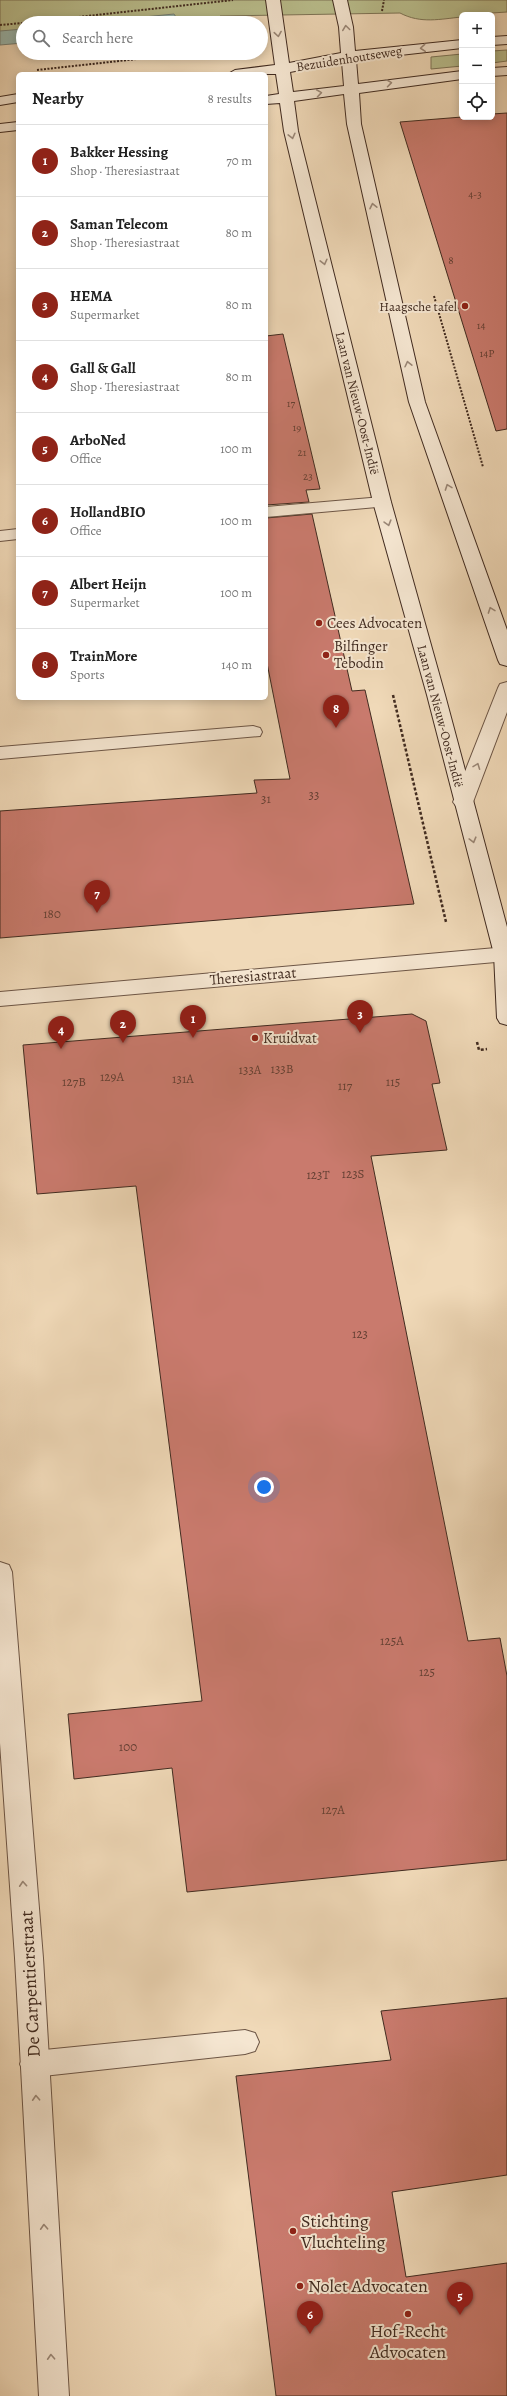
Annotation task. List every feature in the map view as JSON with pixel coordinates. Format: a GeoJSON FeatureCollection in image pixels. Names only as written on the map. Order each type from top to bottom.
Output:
{"type":"FeatureCollection","features":[{"type":"Feature","properties":{"kind":"main road","name":"Laan van Nieuw-Oost-Indië"},"geometry":{"type":"LineString","coordinates":[[273,0],[291,131],[382,502],[464,802],[500,918],[505,954],[507,1018]]}},
{"type":"Feature","properties":{"kind":"main road"},"geometry":{"type":"LineString","coordinates":[[340,0],[349,56],[354,124],[417,402],[503,629],[507,660]]}},
{"type":"Feature","properties":{"kind":"main road"},"geometry":{"type":"LineString","coordinates":[[495,41],[507,40]]}},
{"type":"Feature","properties":{"kind":"main road","name":"Bezuidenhoutseweg"},"geometry":{"type":"LineString","coordinates":[[254,72],[282,69],[349,56],[459,44]]}},
{"type":"Feature","properties":{"kind":"main road"},"geometry":{"type":"LineString","coordinates":[[495,72],[507,70]]}},
{"type":"Feature","properties":{"kind":"main road","name":"Bezuidenhoutseweg"},"geometry":{"type":"LineString","coordinates":[[268,100],[459,75]]}},
{"type":"Feature","properties":{"kind":"main road"},"geometry":{"type":"LineString","coordinates":[[0,101],[16,98]]}},
{"type":"Feature","properties":{"kind":"main road"},"geometry":{"type":"LineString","coordinates":[[0,128],[16,126]]}},
{"type":"Feature","properties":{"kind":"main road"},"geometry":{"type":"LineString","coordinates":[[268,512],[382,502]]}},
{"type":"Feature","properties":{"kind":"main road"},"geometry":{"type":"LineString","coordinates":[[0,536],[16,534]]}},
{"type":"Feature","properties":{"kind":"main road","name":"Laan van Nieuw-Oost-Indië"},"geometry":{"type":"LineString","coordinates":[[464,802],[507,688]]}},
{"type":"Feature","properties":{"kind":"main road"},"geometry":{"type":"LineString","coordinates":[[0,753],[253,732]]}},
{"type":"Feature","properties":{"kind":"main road","name":"Theresiastraat"},"geometry":{"type":"LineString","coordinates":[[0,999],[505,954]]}},
{"type":"Feature","properties":{"kind":"main road","name":"De Carpentierstraat"},"geometry":{"type":"LineString","coordinates":[[0,1572],[29,1958],[54,2396]]}},
{"type":"Feature","properties":{"kind":"main road"},"geometry":{"type":"LineString","coordinates":[[34,2064],[245,2042]]}},
{"type":"Feature","properties":{"kind":"path"},"geometry":{"type":"LineString","coordinates":[[87,16],[233,0]]}},
{"type":"Feature","properties":{"kind":"path"},"geometry":{"type":"LineString","coordinates":[[0,26],[16,24]]}},
{"type":"Feature","properties":{"kind":"path"},"geometry":{"type":"LineString","coordinates":[[34,70],[127,60]]}},
{"type":"Feature","properties":{"kind":"path"},"geometry":{"type":"LineString","coordinates":[[434,294],[483,468]]}},
{"type":"Feature","properties":{"kind":"green space"},"geometry":{"type":"Polygon","coordinates":[[[0,0],[507,0],[507,12],[459,12],[459,17],[438,20],[415,19],[400,13],[220,16],[16,16],[16,33],[0,34],[0,0]]]}},
{"type":"Feature","properties":{"kind":"green space"},"geometry":{"type":"Polygon","coordinates":[[[507,50],[507,61],[495,63],[495,51],[507,50]]]}},
{"type":"Feature","properties":{"kind":"green space"},"geometry":{"type":"Polygon","coordinates":[[[459,54],[459,66],[431,69],[431,57],[459,54]]]}},
{"type":"Feature","properties":{"kind":"water"},"geometry":{"type":"Polygon","coordinates":[[[174,14],[175,16],[154,16],[174,14]]]}},
{"type":"Feature","properties":{"kind":"water"},"geometry":{"type":"Polygon","coordinates":[[[16,30],[16,44],[0,45],[0,31],[16,30]]]}},
{"type":"Feature","properties":{"kind":"building"},"geometry":{"type":"Polygon","coordinates":[[[507,113],[507,429],[496,431],[400,122],[459,117],[459,120],[495,120],[495,114],[507,113]]]}},
{"type":"Feature","properties":{"kind":"building"},"geometry":{"type":"Polygon","coordinates":[[[283,334],[320,489],[306,490],[309,502],[268,505],[268,336],[283,334]]]}},
{"type":"Feature","properties":{"kind":"building"},"geometry":{"type":"Polygon","coordinates":[[[312,514],[352,691],[365,690],[414,904],[0,938],[0,811],[257,793],[254,780],[290,779],[268,668],[268,518],[312,514]]]}},
{"type":"Feature","properties":{"kind":"building"},"geometry":{"type":"Polygon","coordinates":[[[412,1014],[426,1021],[440,1083],[432,1084],[447,1150],[371,1156],[468,1641],[500,1638],[507,1676],[507,1860],[187,1892],[172,1768],[74,1779],[68,1714],[202,1701],[136,1186],[37,1194],[23,1045],[412,1014]]]}},
{"type":"Feature","properties":{"kind":"building"},"geometry":{"type":"Polygon","coordinates":[[[507,1998],[507,2175],[392,2192],[406,2277],[507,2263],[507,2396],[276,2396],[236,2076],[391,2060],[381,2011],[507,1998]]]}},
{"type":"Feature","properties":{"kind":"place","name":"Haagsche tafel"},"geometry":{"type":"Point","coordinates":[465,306]}},
{"type":"Feature","properties":{"kind":"place","name":"Cees Advocaten"},"geometry":{"type":"Point","coordinates":[319,623]}},
{"type":"Feature","properties":{"kind":"place","name":"Bilfinger Tebodin"},"geometry":{"type":"Point","coordinates":[326,655]}},
{"type":"Feature","properties":{"kind":"place","name":"TrainMore"},"geometry":{"type":"Point","coordinates":[336,728]}},
{"type":"Feature","properties":{"kind":"place","name":"Albert Heijn"},"geometry":{"type":"Point","coordinates":[97,913]}},
{"type":"Feature","properties":{"kind":"place","name":"HEMA"},"geometry":{"type":"Point","coordinates":[360,1033]}},
{"type":"Feature","properties":{"kind":"place","name":"Bakker Hessing"},"geometry":{"type":"Point","coordinates":[193,1038]}},
{"type":"Feature","properties":{"kind":"place","name":"Kruidvat"},"geometry":{"type":"Point","coordinates":[255,1038]}},
{"type":"Feature","properties":{"kind":"place","name":"Saman Telecom"},"geometry":{"type":"Point","coordinates":[123,1043]}},
{"type":"Feature","properties":{"kind":"place","name":"Gall & Gall"},"geometry":{"type":"Point","coordinates":[61,1049]}},
{"type":"Feature","properties":{"kind":"place","name":"Stichting Vluchteling"},"geometry":{"type":"Point","coordinates":[293,2231]}},
{"type":"Feature","properties":{"kind":"place","name":"Nolet Advocaten"},"geometry":{"type":"Point","coordinates":[300,2286]}},
{"type":"Feature","properties":{"kind":"place","name":"Hof-Recht Advocaten"},"geometry":{"type":"Point","coordinates":[408,2314]}},
{"type":"Feature","properties":{"kind":"place","name":"ArboNed"},"geometry":{"type":"Point","coordinates":[460,2315]}},
{"type":"Feature","properties":{"kind":"place","name":"HollandBIO"},"geometry":{"type":"Point","coordinates":[310,2334]}}]}
